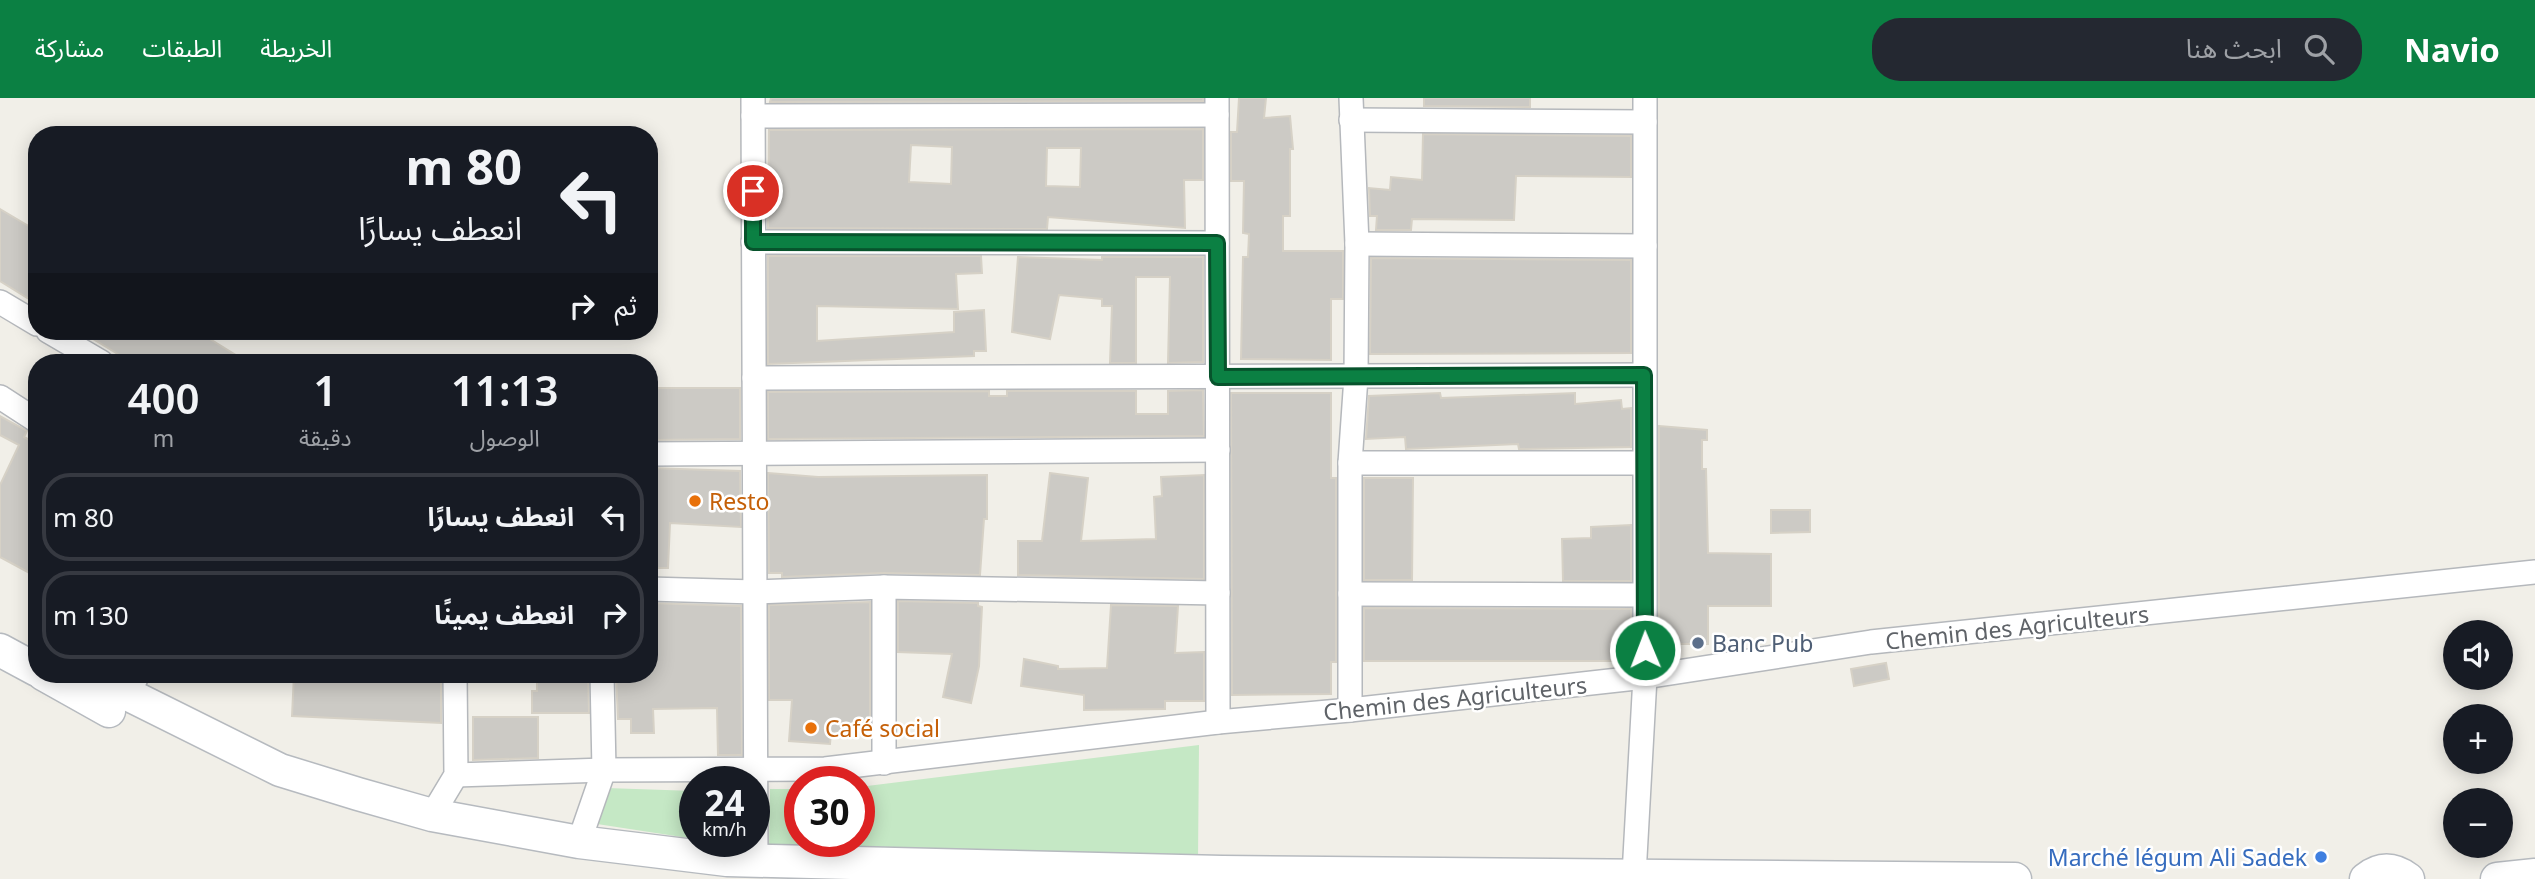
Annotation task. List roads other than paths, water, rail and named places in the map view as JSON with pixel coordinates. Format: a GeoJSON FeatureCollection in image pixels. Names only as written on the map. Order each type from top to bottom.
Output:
{"type":"FeatureCollection","features":[{"type":"Feature","properties":{"kind":"main road"},"geometry":{"type":"LineString","coordinates":[[0,627],[28,642]]}},
{"type":"Feature","properties":{"kind":"main road"},"geometry":{"type":"LineString","coordinates":[[0,650],[28,665]]}},
{"type":"Feature","properties":{"kind":"main road"},"geometry":{"type":"LineString","coordinates":[[59,683],[116,714],[272,786],[423,825],[574,855],[688,862],[747,869],[2015,879]]}},
{"type":"Feature","properties":{"kind":"main road"},"geometry":{"type":"LineString","coordinates":[[132,685],[280,770],[432,815],[688,862]]}},
{"type":"Feature","properties":{"kind":"main road"},"geometry":{"type":"LineString","coordinates":[[2365,879],[2385,870],[2396,871],[2408,879]]}},
{"type":"Feature","properties":{"kind":"main road"},"geometry":{"type":"LineString","coordinates":[[2497,879],[2535,875]]}},
{"type":"Feature","properties":{"kind":"street"},"geometry":{"type":"LineString","coordinates":[[1634,875],[1645,677],[1645,98]]}},
{"type":"Feature","properties":{"kind":"street"},"geometry":{"type":"LineString","coordinates":[[756,766],[753,107],[1217,106],[1218,722]]}},
{"type":"Feature","properties":{"kind":"street"},"geometry":{"type":"LineString","coordinates":[[1350,710],[1350,463],[1356,377],[1357,244],[1351,109],[1645,121]]}},
{"type":"Feature","properties":{"kind":"street"},"geometry":{"type":"LineString","coordinates":[[753,242],[1217,243]]}},
{"type":"Feature","properties":{"kind":"street"},"geometry":{"type":"LineString","coordinates":[[1357,244],[1645,246]]}},
{"type":"Feature","properties":{"kind":"street"},"geometry":{"type":"LineString","coordinates":[[0,302],[28,319]]}},
{"type":"Feature","properties":{"kind":"street"},"geometry":{"type":"LineString","coordinates":[[63,340],[87,354]]}},
{"type":"Feature","properties":{"kind":"street"},"geometry":{"type":"LineString","coordinates":[[754,378],[1644,375]]}},
{"type":"Feature","properties":{"kind":"street"},"geometry":{"type":"LineString","coordinates":[[0,397],[28,415]]}},
{"type":"Feature","properties":{"kind":"street"},"geometry":{"type":"LineString","coordinates":[[658,454],[1218,450]]}},
{"type":"Feature","properties":{"kind":"street"},"geometry":{"type":"LineString","coordinates":[[1350,463],[1644,463]]}},
{"type":"Feature","properties":{"kind":"street","name":"Chemin des Agriculteurs"},"geometry":{"type":"LineString","coordinates":[[770,769],[825,769],[884,763],[1218,722],[1645,677],[1871,642],[2535,572]]}},
{"type":"Feature","properties":{"kind":"street"},"geometry":{"type":"LineString","coordinates":[[658,589],[755,592],[884,587],[1218,593]]}},
{"type":"Feature","properties":{"kind":"street"},"geometry":{"type":"LineString","coordinates":[[884,587],[884,763]]}},
{"type":"Feature","properties":{"kind":"street"},"geometry":{"type":"LineString","coordinates":[[1350,594],[1643,595]]}},
{"type":"Feature","properties":{"kind":"street"},"geometry":{"type":"LineString","coordinates":[[432,815],[456,775],[455,683]]}},
{"type":"Feature","properties":{"kind":"street"},"geometry":{"type":"LineString","coordinates":[[579,842],[604,770],[602,683]]}},
{"type":"Feature","properties":{"kind":"street","name":"Chemin des Agriculteurs"},"geometry":{"type":"LineString","coordinates":[[456,775],[679,770]]}},
{"type":"Feature","properties":{"kind":"place","name":"Resto"},"geometry":{"type":"Point","coordinates":[695,501]}},
{"type":"Feature","properties":{"kind":"place","name":"Banc Pub"},"geometry":{"type":"Point","coordinates":[1698,643]}},
{"type":"Feature","properties":{"kind":"place","name":"Café social"},"geometry":{"type":"Point","coordinates":[811,728]}},
{"type":"Feature","properties":{"kind":"place","name":"Marché légum Ali Sadek"},"geometry":{"type":"Point","coordinates":[2321,857]}}]}
